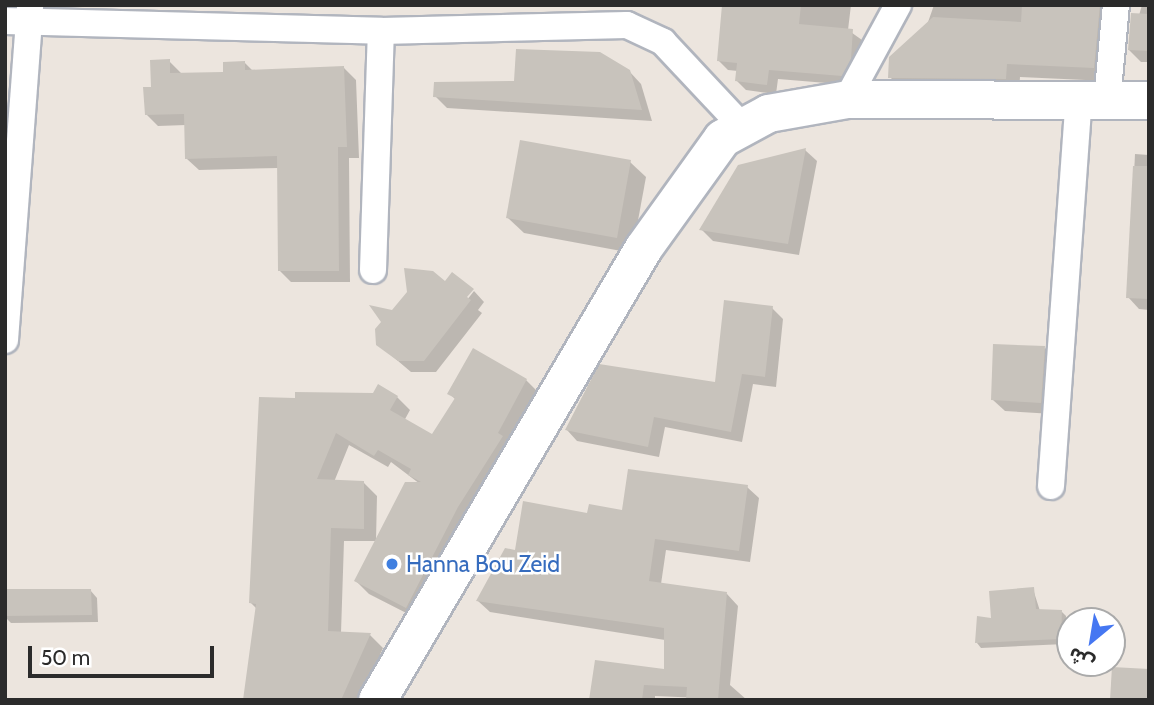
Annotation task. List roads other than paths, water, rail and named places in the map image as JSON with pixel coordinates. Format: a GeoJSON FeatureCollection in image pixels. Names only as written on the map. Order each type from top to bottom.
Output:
{"type":"FeatureCollection","features":[{"type":"Feature","properties":{"kind":"main road"},"geometry":{"type":"LineString","coordinates":[[377,700],[643,247],[722,138],[741,124],[793,107],[847,99],[1149,100]]}},
{"type":"Feature","properties":{"kind":"street"},"geometry":{"type":"LineString","coordinates":[[847,99],[898,5]]}},
{"type":"Feature","properties":{"kind":"street"},"geometry":{"type":"LineString","coordinates":[[1051,485],[1093,100],[1116,5]]}},
{"type":"Feature","properties":{"kind":"street"},"geometry":{"type":"LineString","coordinates":[[5,340],[21,16],[381,31],[627,25],[663,42],[741,124]]}},
{"type":"Feature","properties":{"kind":"street"},"geometry":{"type":"LineString","coordinates":[[373,270],[381,31]]}},
{"type":"Feature","properties":{"kind":"place","name":"Hanna Bou Zeid"},"geometry":{"type":"Point","coordinates":[392,564]}}]}
